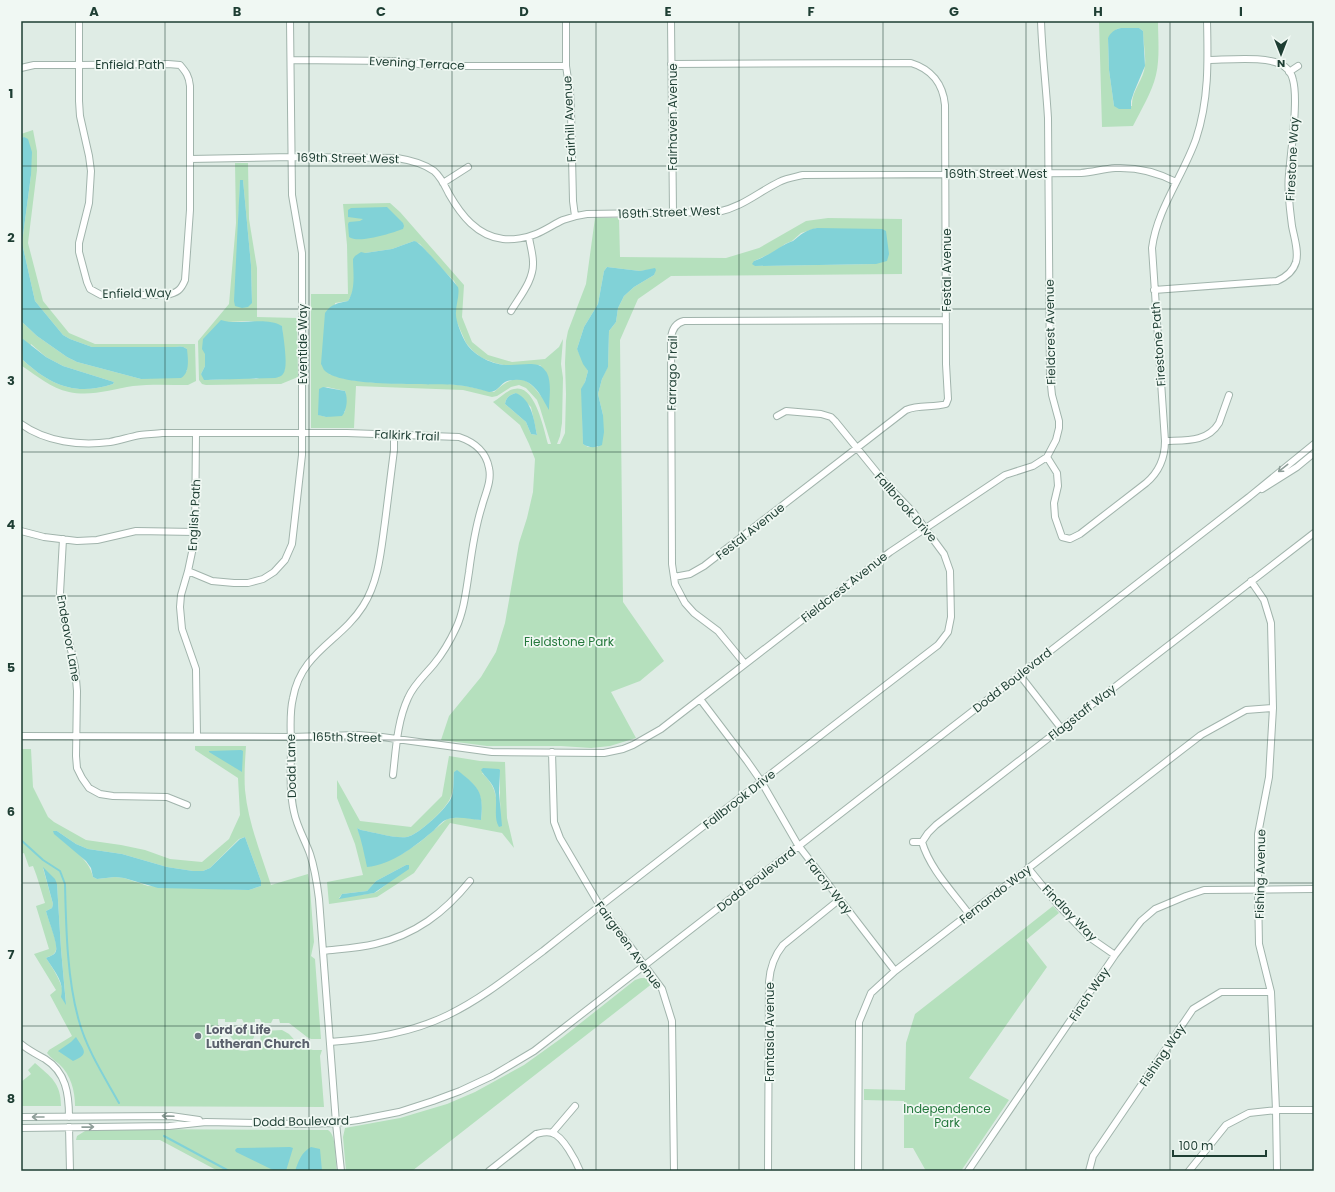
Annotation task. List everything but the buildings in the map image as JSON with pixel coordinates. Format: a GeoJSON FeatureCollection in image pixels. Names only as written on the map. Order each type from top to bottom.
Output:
{"type":"FeatureCollection","features":[{"type":"Feature","properties":{"kind":"street","name":"Enfield Way"},"geometry":{"type":"LineString","coordinates":[[79,21],[80,116],[91,171],[89,203],[80,235],[79,252],[87,282],[90,289],[94,292],[101,295],[166,295],[175,294],[182,289],[185,280],[188,246],[190,159]]}},
{"type":"Feature","properties":{"kind":"street","name":"Eventide Way"},"geometry":{"type":"LineString","coordinates":[[188,571],[212,581],[248,583],[263,579],[274,572],[285,560],[292,544],[302,455],[302,253],[292,195],[290,21]]}},
{"type":"Feature","properties":{"kind":"street","name":"Fairhill Avenue"},"geometry":{"type":"LineString","coordinates":[[566,21],[566,66],[570,92],[573,201],[575,216]]}},
{"type":"Feature","properties":{"kind":"street","name":"Fairhaven Avenue"},"geometry":{"type":"LineString","coordinates":[[671,21],[673,213]]}},
{"type":"Feature","properties":{"kind":"street","name":"Fieldcrest Avenue"},"geometry":{"type":"LineString","coordinates":[[623,749],[652,736],[890,552],[1005,475],[1033,466],[1047,457],[1053,449],[1058,435],[1059,421],[1052,395],[1050,376],[1047,100],[1041,21]]}},
{"type":"Feature","properties":{"kind":"street","name":"Firestone Path"},"geometry":{"type":"LineString","coordinates":[[1047,457],[1055,468],[1058,479],[1054,503],[1057,524],[1062,537],[1070,539],[1080,534],[1155,475],[1163,459],[1165,441],[1154,290],[1153,238],[1158,222],[1196,139],[1202,116],[1207,87],[1207,21]]}},
{"type":"Feature","properties":{"kind":"street","name":"Evening Terrace"},"geometry":{"type":"LineString","coordinates":[[291,60],[394,61],[436,66],[566,66]]}},
{"type":"Feature","properties":{"kind":"street"},"geometry":{"type":"LineString","coordinates":[[1208,60],[1273,61],[1285,67],[1289,72],[1298,66]]}},
{"type":"Feature","properties":{"kind":"street","name":"Festal Avenue"},"geometry":{"type":"LineString","coordinates":[[672,64],[902,63],[919,65],[933,75],[944,96],[948,399],[946,404],[916,407],[906,410],[704,566],[690,574],[674,577]]}},
{"type":"Feature","properties":{"kind":"street"},"geometry":{"type":"LineString","coordinates":[[21,68],[34,65],[79,65]]}},
{"type":"Feature","properties":{"kind":"street","name":"Enfield Path"},"geometry":{"type":"LineString","coordinates":[[79,65],[180,65],[189,78],[190,159]]}},
{"type":"Feature","properties":{"kind":"street","name":"Firestone Way"},"geometry":{"type":"LineString","coordinates":[[1289,72],[1294,84],[1295,106],[1294,134],[1289,176],[1289,194],[1296,256],[1292,271]]}},
{"type":"Feature","properties":{"kind":"street","name":"169th Street West"},"geometry":{"type":"LineString","coordinates":[[190,159],[292,157],[397,158],[412,160],[435,172],[466,220],[477,229],[495,237],[504,239],[529,237],[562,220],[575,216],[593,214],[705,213],[730,210],[781,181],[803,174],[1048,173],[1091,172],[1126,168],[1158,174],[1176,182]]}},
{"type":"Feature","properties":{"kind":"street"},"geometry":{"type":"LineString","coordinates":[[443,183],[468,167]]}},
{"type":"Feature","properties":{"kind":"street"},"geometry":{"type":"LineString","coordinates":[[510,311],[529,282],[532,271],[534,262],[529,237]]}},
{"type":"Feature","properties":{"kind":"street"},"geometry":{"type":"LineString","coordinates":[[1154,290],[1272,281],[1283,278],[1292,271],[1298,274]]}},
{"type":"Feature","properties":{"kind":"street","name":"Farrago Trail"},"geometry":{"type":"LineString","coordinates":[[745,664],[718,630],[690,609],[678,591],[674,577],[672,548],[672,331],[676,326],[684,321],[946,320]]}},
{"type":"Feature","properties":{"kind":"street"},"geometry":{"type":"LineString","coordinates":[[1165,441],[1195,439],[1207,436],[1219,424],[1229,395]]}},
{"type":"Feature","properties":{"kind":"street","name":"Fallbrook Drive"},"geometry":{"type":"LineString","coordinates":[[330,1042],[391,1035],[424,1025],[477,999],[501,983],[938,645],[945,636],[950,625],[951,617],[950,571],[944,554],[926,528],[913,512],[887,486],[836,421],[826,415],[786,411],[776,416]]}},
{"type":"Feature","properties":{"kind":"street","name":"Falkirk Trail"},"geometry":{"type":"LineString","coordinates":[[21,424],[27,429],[50,438],[82,444],[110,442],[141,435],[196,433],[302,433],[394,434],[459,437],[469,440],[479,448],[488,462],[490,475],[474,536],[464,602],[457,626],[446,647],[418,682],[409,696],[402,713],[392,775]]}},
{"type":"Feature","properties":{"kind":"street","name":"English Path"},"geometry":{"type":"LineString","coordinates":[[196,433],[194,550],[181,595],[180,607],[182,630],[196,669],[197,736]]}},
{"type":"Feature","properties":{"kind":"street","name":"Dodd Lane"},"geometry":{"type":"LineString","coordinates":[[341,1171],[316,875],[310,853],[296,819],[291,797],[291,710],[292,698],[297,681],[305,667],[314,656],[347,627],[359,613],[369,596],[376,578],[380,560],[392,466],[394,434]]}},
{"type":"Feature","properties":{"kind":"street","name":"Dodd Boulevard"},"geometry":{"type":"LineString","coordinates":[[21,1128],[169,1126],[206,1122],[298,1124],[336,1123],[399,1112],[433,1101],[479,1083],[534,1051],[1248,497],[1314,444]]}},
{"type":"Feature","properties":{"kind":"street","name":"Dodd Boulevard"},"geometry":{"type":"LineString","coordinates":[[1248,497],[1284,475],[1314,452]]}},
{"type":"Feature","properties":{"kind":"street"},"geometry":{"type":"LineString","coordinates":[[21,531],[44,537],[77,541],[97,540],[136,531],[195,532]]}},
{"type":"Feature","properties":{"kind":"street","name":"Flagstaff Way"},"geometry":{"type":"LineString","coordinates":[[922,842],[936,825],[1314,533]]}},
{"type":"Feature","properties":{"kind":"street","name":"Endeavor Lane"},"geometry":{"type":"LineString","coordinates":[[64,540],[60,593],[64,620],[75,668],[77,691],[77,768],[89,788],[100,794],[113,796],[167,797],[187,805]]}},
{"type":"Feature","properties":{"kind":"street","name":"Fishing Avenue"},"geometry":{"type":"LineString","coordinates":[[1251,581],[1264,600],[1271,623],[1273,708],[1269,777],[1258,834],[1258,890],[1259,944],[1271,992],[1277,1171]]}},
{"type":"Feature","properties":{"kind":"street"},"geometry":{"type":"LineString","coordinates":[[1019,674],[1061,728]]}},
{"type":"Feature","properties":{"kind":"street","name":"Farcry Way"},"geometry":{"type":"LineString","coordinates":[[700,699],[761,781],[798,846],[895,971]]}},
{"type":"Feature","properties":{"kind":"street","name":"Fernando Way"},"geometry":{"type":"LineString","coordinates":[[858,1171],[859,1022],[870,993],[895,971],[1201,735],[1246,710],[1273,708]]}},
{"type":"Feature","properties":{"kind":"street","name":"165th Street"},"geometry":{"type":"LineString","coordinates":[[21,736],[291,737],[358,735],[481,751],[604,753],[623,749]]}},
{"type":"Feature","properties":{"kind":"street","name":"Fairgreen Avenue"},"geometry":{"type":"LineString","coordinates":[[552,752],[554,822],[560,838],[600,906],[662,988],[672,1021],[674,1171]]}},
{"type":"Feature","properties":{"kind":"street"},"geometry":{"type":"LineString","coordinates":[[913,842],[922,842],[930,863],[969,914]]}},
{"type":"Feature","properties":{"kind":"street","name":"Findlay Way"},"geometry":{"type":"LineString","coordinates":[[1028,868],[1059,906],[1089,937],[1115,955]]}},
{"type":"Feature","properties":{"kind":"street"},"geometry":{"type":"LineString","coordinates":[[323,951],[374,945],[413,931],[435,917],[447,907],[470,881]]}},
{"type":"Feature","properties":{"kind":"street","name":"Finch Way"},"geometry":{"type":"LineString","coordinates":[[968,1171],[1115,955],[1140,921],[1155,909],[1204,890],[1314,889]]}},
{"type":"Feature","properties":{"kind":"street","name":"Fantasia Avenue"},"geometry":{"type":"LineString","coordinates":[[768,1171],[769,982],[771,966],[777,953],[783,945],[840,899]]}},
{"type":"Feature","properties":{"kind":"street","name":"Fishing Way"},"geometry":{"type":"LineString","coordinates":[[1089,1171],[1093,1156],[1193,1009],[1221,992],[1271,992]]}},
{"type":"Feature","properties":{"kind":"street"},"geometry":{"type":"LineString","coordinates":[[21,1044],[30,1052],[46,1060],[57,1070],[64,1080],[68,1096],[69,1117]]}},
{"type":"Feature","properties":{"kind":"street"},"geometry":{"type":"LineString","coordinates":[[552,1132],[575,1106]]}},
{"type":"Feature","properties":{"kind":"street"},"geometry":{"type":"LineString","coordinates":[[1188,1171],[1226,1124],[1249,1113],[1276,1110],[1314,1110]]}},
{"type":"Feature","properties":{"kind":"street","name":"Dodd Boulevard"},"geometry":{"type":"LineString","coordinates":[[21,1117],[171,1116],[206,1122]]}},
{"type":"Feature","properties":{"kind":"street"},"geometry":{"type":"LineString","coordinates":[[69,1127],[70,1171]]}},
{"type":"Feature","properties":{"kind":"street"},"geometry":{"type":"LineString","coordinates":[[489,1171],[536,1134],[545,1132],[552,1132],[558,1137],[572,1156],[580,1171]]}},
{"type":"Feature","properties":{"kind":"green space"},"geometry":{"type":"Polygon","coordinates":[[[1099,21],[1158,21],[1158,55],[1156,75],[1149,94],[1133,126],[1102,127],[1099,21]],[[1139,28],[1117,29],[1108,38],[1109,70],[1114,106],[1132,106],[1133,95],[1144,70],[1145,57],[1143,31],[1139,28]]]}},
{"type":"Feature","properties":{"kind":"green space"},"geometry":{"type":"Polygon","coordinates":[[[33,130],[37,151],[37,170],[28,243],[43,301],[69,333],[95,344],[195,344],[196,381],[188,385],[140,385],[85,394],[69,392],[56,388],[22,366],[21,321],[37,336],[67,357],[77,362],[141,379],[187,371],[187,349],[184,347],[92,347],[63,335],[35,301],[22,243],[31,175],[24,137],[21,138],[21,134],[33,130]],[[31,344],[23,360],[33,369],[54,382],[76,389],[100,387],[113,384],[114,382],[63,366],[46,357],[31,344]]]}},
{"type":"Feature","properties":{"kind":"green space"},"geometry":{"type":"Polygon","coordinates":[[[235,163],[248,163],[249,219],[257,268],[257,317],[297,318],[298,377],[281,384],[206,385],[202,384],[199,380],[198,341],[229,304],[236,223],[235,163]],[[243,180],[240,181],[238,231],[252,303],[251,265],[243,180]],[[249,321],[227,322],[205,354],[205,366],[201,374],[210,380],[256,379],[285,370],[282,326],[249,321]]]}},
{"type":"Feature","properties":{"kind":"green space","name":"Fieldstone Park"},"geometry":{"type":"Polygon","coordinates":[[[390,203],[400,212],[464,285],[462,317],[472,342],[488,355],[512,362],[545,359],[559,347],[563,339],[561,364],[563,378],[562,423],[557,444],[560,444],[565,433],[566,341],[568,331],[586,284],[595,218],[619,218],[620,257],[726,258],[759,248],[806,221],[828,218],[902,219],[902,274],[671,276],[638,299],[620,340],[623,602],[664,661],[640,681],[611,692],[636,738],[610,746],[591,748],[561,746],[487,746],[441,740],[449,716],[481,677],[496,652],[505,623],[519,543],[533,492],[535,459],[529,444],[520,425],[493,402],[506,392],[514,389],[521,389],[528,393],[533,400],[541,419],[548,444],[551,444],[537,400],[526,388],[519,385],[511,387],[497,396],[492,397],[463,390],[356,386],[354,428],[311,428],[311,294],[348,294],[347,245],[343,204],[390,203]],[[817,228],[801,233],[792,241],[776,251],[754,261],[755,266],[876,264],[817,228]],[[414,241],[392,249],[365,253],[348,301],[335,303],[329,374],[345,379],[376,383],[442,384],[494,392],[508,382],[519,379],[530,384],[541,396],[547,374],[540,365],[508,366],[495,363],[482,358],[466,343],[456,320],[455,312],[458,288],[454,281],[420,244],[414,241]],[[607,267],[604,271],[598,304],[584,327],[577,349],[588,371],[582,389],[583,444],[588,447],[598,447],[603,415],[598,394],[602,379],[608,366],[609,331],[616,322],[618,308],[624,296],[634,287],[654,275],[655,269],[640,271],[607,267]],[[327,387],[319,390],[319,415],[326,417],[345,412],[345,391],[327,387]],[[516,393],[507,398],[505,404],[526,422],[531,434],[537,435],[531,407],[516,393]]]}},
{"type":"Feature","properties":{"kind":"green space"},"geometry":{"type":"Polygon","coordinates":[[[195,746],[246,746],[245,790],[249,814],[255,838],[271,885],[308,874],[310,888],[314,942],[311,956],[315,959],[321,1039],[311,1039],[289,1023],[280,1023],[279,1019],[273,1019],[271,1023],[262,1023],[260,1019],[255,1019],[255,1022],[244,1023],[242,1019],[237,1019],[236,1022],[225,1022],[225,1019],[218,1019],[219,1033],[228,1045],[244,1051],[255,1048],[260,1044],[262,1031],[282,1030],[289,1034],[301,1047],[313,1050],[322,1050],[320,1056],[324,1107],[75,1106],[73,1089],[67,1073],[47,1053],[49,1050],[72,1036],[50,995],[56,990],[34,954],[49,949],[36,906],[45,903],[33,866],[29,867],[24,853],[21,854],[21,749],[31,749],[33,787],[48,817],[54,822],[86,840],[145,850],[170,859],[202,862],[229,839],[240,815],[238,778],[195,750],[195,746]],[[57,831],[55,834],[83,858],[91,870],[93,877],[97,879],[115,877],[124,878],[148,886],[249,890],[261,886],[261,881],[245,837],[239,839],[210,868],[203,871],[193,871],[167,867],[122,854],[88,849],[76,844],[57,831]],[[43,868],[53,904],[52,908],[46,911],[56,946],[55,953],[46,958],[59,980],[66,1004],[57,884],[43,868]]]}},
{"type":"Feature","properties":{"kind":"green space"},"geometry":{"type":"Polygon","coordinates":[[[449,756],[480,761],[505,762],[507,818],[514,848],[502,833],[450,823],[414,873],[377,897],[329,904],[327,882],[363,875],[355,844],[337,798],[337,780],[360,821],[411,827],[442,796],[449,756]],[[500,770],[482,773],[494,789],[496,795],[497,820],[501,821],[500,814],[500,770]],[[457,771],[454,772],[453,790],[449,801],[439,814],[412,835],[407,837],[396,837],[357,828],[363,842],[366,861],[379,864],[402,854],[420,842],[447,819],[461,817],[481,820],[482,811],[478,791],[475,786],[464,776],[457,771]],[[406,865],[376,881],[367,891],[342,894],[339,898],[374,893],[409,866],[406,865]]]}},
{"type":"Feature","properties":{"kind":"green space","name":"Independence Park"},"geometry":{"type":"Polygon","coordinates":[[[1053,906],[1059,913],[1026,940],[1047,967],[969,1078],[1009,1100],[961,1171],[926,1171],[913,1148],[904,1148],[904,1101],[864,1100],[864,1089],[905,1090],[906,1043],[915,1014],[1053,906]]]}},
{"type":"Feature","properties":{"kind":"green space"},"geometry":{"type":"Polygon","coordinates":[[[645,978],[653,983],[412,1171],[346,1171],[343,1137],[345,1128],[400,1118],[447,1104],[475,1092],[524,1065],[563,1037],[635,980],[645,978]]]}},
{"type":"Feature","properties":{"kind":"green space"},"geometry":{"type":"Polygon","coordinates":[[[229,1030],[254,1030],[254,1037],[251,1043],[240,1043],[232,1038],[228,1032],[229,1030]]]}},
{"type":"Feature","properties":{"kind":"green space"},"geometry":{"type":"Polygon","coordinates":[[[35,1063],[54,1081],[61,1098],[61,1106],[21,1106],[21,1082],[31,1074],[28,1070],[35,1063]]]}},
{"type":"Feature","properties":{"kind":"green space"},"geometry":{"type":"Polygon","coordinates":[[[128,1129],[328,1130],[333,1137],[337,1171],[218,1171],[160,1140],[76,1140],[77,1136],[85,1131],[128,1129]]]}},
{"type":"Feature","properties":{"kind":"water"},"geometry":{"type":"Polygon","coordinates":[[[1121,28],[1139,28],[1143,31],[1145,66],[1131,101],[1131,109],[1119,109],[1114,106],[1109,70],[1108,38],[1110,34],[1121,28]]]}},
{"type":"Feature","properties":{"kind":"water"},"geometry":{"type":"Polygon","coordinates":[[[24,137],[28,139],[32,152],[31,175],[22,243],[35,301],[63,335],[92,347],[180,346],[186,348],[188,365],[186,373],[181,378],[141,379],[77,362],[67,357],[37,336],[21,321],[21,138],[24,137]]]}},
{"type":"Feature","properties":{"kind":"water"},"geometry":{"type":"Polygon","coordinates":[[[240,180],[243,180],[251,265],[252,303],[248,307],[242,308],[235,306],[234,301],[240,180]]]}},
{"type":"Feature","properties":{"kind":"water"},"geometry":{"type":"Polygon","coordinates":[[[387,207],[403,223],[403,229],[368,239],[354,239],[349,237],[349,222],[360,221],[363,219],[348,217],[348,210],[351,208],[387,207]]]}},
{"type":"Feature","properties":{"kind":"water"},"geometry":{"type":"Polygon","coordinates":[[[817,228],[882,229],[886,231],[889,254],[887,261],[876,264],[755,266],[752,264],[754,261],[793,241],[801,234],[817,228]]]}},
{"type":"Feature","properties":{"kind":"water"},"geometry":{"type":"Polygon","coordinates":[[[414,241],[427,252],[458,287],[459,293],[456,312],[457,319],[459,328],[466,343],[470,348],[486,360],[498,364],[532,364],[542,367],[549,377],[549,410],[536,389],[526,381],[521,380],[507,381],[496,390],[489,392],[456,385],[386,384],[347,380],[333,376],[324,370],[321,364],[325,313],[332,306],[348,301],[351,296],[354,280],[353,259],[355,256],[361,252],[365,253],[392,249],[414,241]]]}},
{"type":"Feature","properties":{"kind":"water"},"geometry":{"type":"Polygon","coordinates":[[[607,267],[640,271],[655,268],[656,270],[654,275],[634,287],[624,296],[618,308],[616,322],[609,331],[608,367],[602,379],[598,394],[603,415],[604,432],[602,445],[592,447],[583,444],[581,389],[588,371],[583,364],[577,349],[584,327],[598,304],[604,271],[607,267]]]}},
{"type":"Feature","properties":{"kind":"water"},"geometry":{"type":"Polygon","coordinates":[[[221,320],[228,322],[260,321],[275,323],[282,326],[286,365],[285,371],[282,375],[275,378],[204,380],[201,374],[205,366],[205,354],[202,349],[203,339],[221,320]]]}},
{"type":"Feature","properties":{"kind":"water"},"geometry":{"type":"Polygon","coordinates":[[[23,339],[46,357],[63,366],[114,382],[113,384],[100,387],[76,389],[54,382],[33,369],[23,360],[21,340],[23,339]]]}},
{"type":"Feature","properties":{"kind":"water"},"geometry":{"type":"Polygon","coordinates":[[[323,387],[345,391],[346,404],[345,411],[342,416],[326,417],[318,415],[319,389],[323,387]]]}},
{"type":"Feature","properties":{"kind":"water"},"geometry":{"type":"Polygon","coordinates":[[[516,393],[526,400],[529,405],[537,435],[531,434],[526,422],[505,404],[509,397],[516,393]]]}},
{"type":"Feature","properties":{"kind":"water"},"geometry":{"type":"Polygon","coordinates":[[[209,751],[243,751],[242,772],[209,752],[209,751]]]}},
{"type":"Feature","properties":{"kind":"water"},"geometry":{"type":"Polygon","coordinates":[[[483,768],[500,770],[499,793],[502,826],[499,827],[496,819],[495,792],[493,785],[481,770],[483,768]]]}},
{"type":"Feature","properties":{"kind":"water"},"geometry":{"type":"Polygon","coordinates":[[[457,770],[475,786],[481,796],[481,820],[452,818],[446,820],[425,838],[402,854],[385,863],[367,867],[357,828],[397,837],[407,837],[412,835],[425,826],[445,807],[453,793],[454,772],[457,770]]]}},
{"type":"Feature","properties":{"kind":"water"},"geometry":{"type":"Polygon","coordinates":[[[53,831],[57,831],[76,844],[88,849],[122,854],[167,867],[193,871],[203,871],[210,868],[240,839],[245,837],[261,881],[261,886],[249,890],[158,888],[124,878],[115,877],[97,879],[93,877],[91,868],[86,861],[54,834],[53,831]]]}},
{"type":"Feature","properties":{"kind":"water"},"geometry":{"type":"Polygon","coordinates":[[[406,865],[409,865],[409,869],[374,893],[339,899],[342,894],[367,891],[376,881],[406,865]]]}},
{"type":"Feature","properties":{"kind":"water"},"geometry":{"type":"Polygon","coordinates":[[[43,867],[55,879],[57,884],[66,1005],[61,997],[62,992],[60,981],[46,958],[55,954],[56,947],[46,911],[52,908],[53,904],[43,867]]]}},
{"type":"Feature","properties":{"kind":"water"},"geometry":{"type":"Polygon","coordinates":[[[76,1037],[83,1048],[84,1054],[73,1061],[58,1051],[76,1037]]]}},
{"type":"Feature","properties":{"kind":"water"},"geometry":{"type":"Polygon","coordinates":[[[311,1147],[320,1149],[322,1171],[295,1171],[303,1154],[311,1147]]]}},
{"type":"Feature","properties":{"kind":"water"},"geometry":{"type":"Polygon","coordinates":[[[237,1148],[293,1148],[286,1171],[275,1171],[236,1152],[235,1150],[237,1148]]]}},
{"type":"Feature","properties":{"kind":"waterway"},"geometry":{"type":"LineString","coordinates":[[21,840],[43,860],[60,871],[65,884],[68,953],[75,1005],[82,1032],[96,1063],[119,1103]]}},
{"type":"Feature","properties":{"kind":"waterway"},"geometry":{"type":"LineString","coordinates":[[164,1136],[229,1171]]}},
{"type":"Feature","properties":{"kind":"place","name":"Lord of Life Lutheran Church"},"geometry":{"type":"Point","coordinates":[198,1036]}}]}
